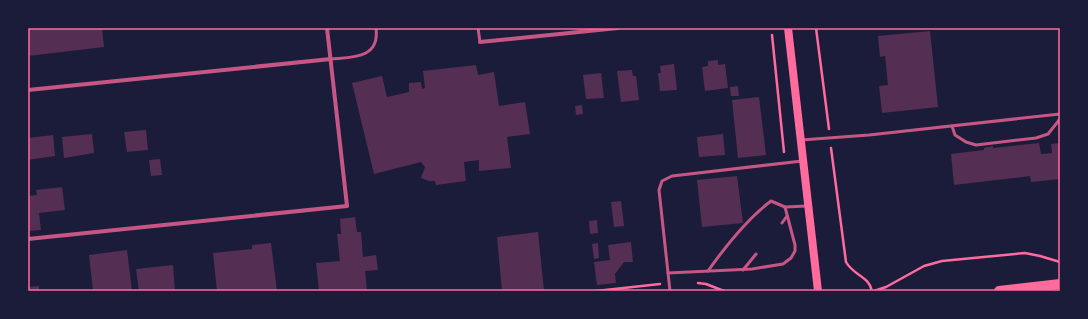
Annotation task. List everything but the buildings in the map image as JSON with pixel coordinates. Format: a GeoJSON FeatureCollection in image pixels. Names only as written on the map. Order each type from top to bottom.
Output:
{"type":"FeatureCollection","features":[{"type":"Feature","properties":{"kind":"main road"},"geometry":{"type":"LineString","coordinates":[[788,28],[818,291]]}},
{"type":"Feature","properties":{"kind":"main road"},"geometry":{"type":"LineString","coordinates":[[999,291],[1060,284]]}},
{"type":"Feature","properties":{"kind":"street"},"geometry":{"type":"LineString","coordinates":[[28,240],[348,206],[327,28]]}},
{"type":"Feature","properties":{"kind":"street"},"geometry":{"type":"LineString","coordinates":[[480,42],[618,28]]}},
{"type":"Feature","properties":{"kind":"street"},"geometry":{"type":"LineString","coordinates":[[28,90],[331,59]]}},
{"type":"Feature","properties":{"kind":"lane"},"geometry":{"type":"LineString","coordinates":[[331,59],[362,56],[369,52],[374,44],[377,33],[376,28]]}},
{"type":"Feature","properties":{"kind":"lane"},"geometry":{"type":"LineString","coordinates":[[478,28],[480,42]]}},
{"type":"Feature","properties":{"kind":"lane"},"geometry":{"type":"LineString","coordinates":[[801,140],[1060,114]]}},
{"type":"Feature","properties":{"kind":"lane"},"geometry":{"type":"LineString","coordinates":[[952,126],[955,136],[976,145],[1036,138],[1048,134],[1060,119]]}},
{"type":"Feature","properties":{"kind":"lane"},"geometry":{"type":"LineString","coordinates":[[670,291],[659,190],[662,181],[672,176],[803,161]]}},
{"type":"Feature","properties":{"kind":"lane"},"geometry":{"type":"LineString","coordinates":[[708,271],[759,210],[771,201],[785,207],[795,208],[808,206]]}},
{"type":"Feature","properties":{"kind":"lane"},"geometry":{"type":"LineString","coordinates":[[668,273],[752,270],[783,264],[791,258],[795,251],[795,245],[785,207]]}},
{"type":"Feature","properties":{"kind":"lane"},"geometry":{"type":"LineString","coordinates":[[782,223],[788,216]]}},
{"type":"Feature","properties":{"kind":"lane"},"geometry":{"type":"LineString","coordinates":[[743,270],[756,254]]}},
{"type":"Feature","properties":{"kind":"path"},"geometry":{"type":"LineString","coordinates":[[816,28],[846,262],[856,273],[871,284],[873,291],[886,288],[924,266],[942,262],[1025,253],[1060,262]]}},
{"type":"Feature","properties":{"kind":"path"},"geometry":{"type":"LineString","coordinates":[[772,35],[784,152]]}}]}
